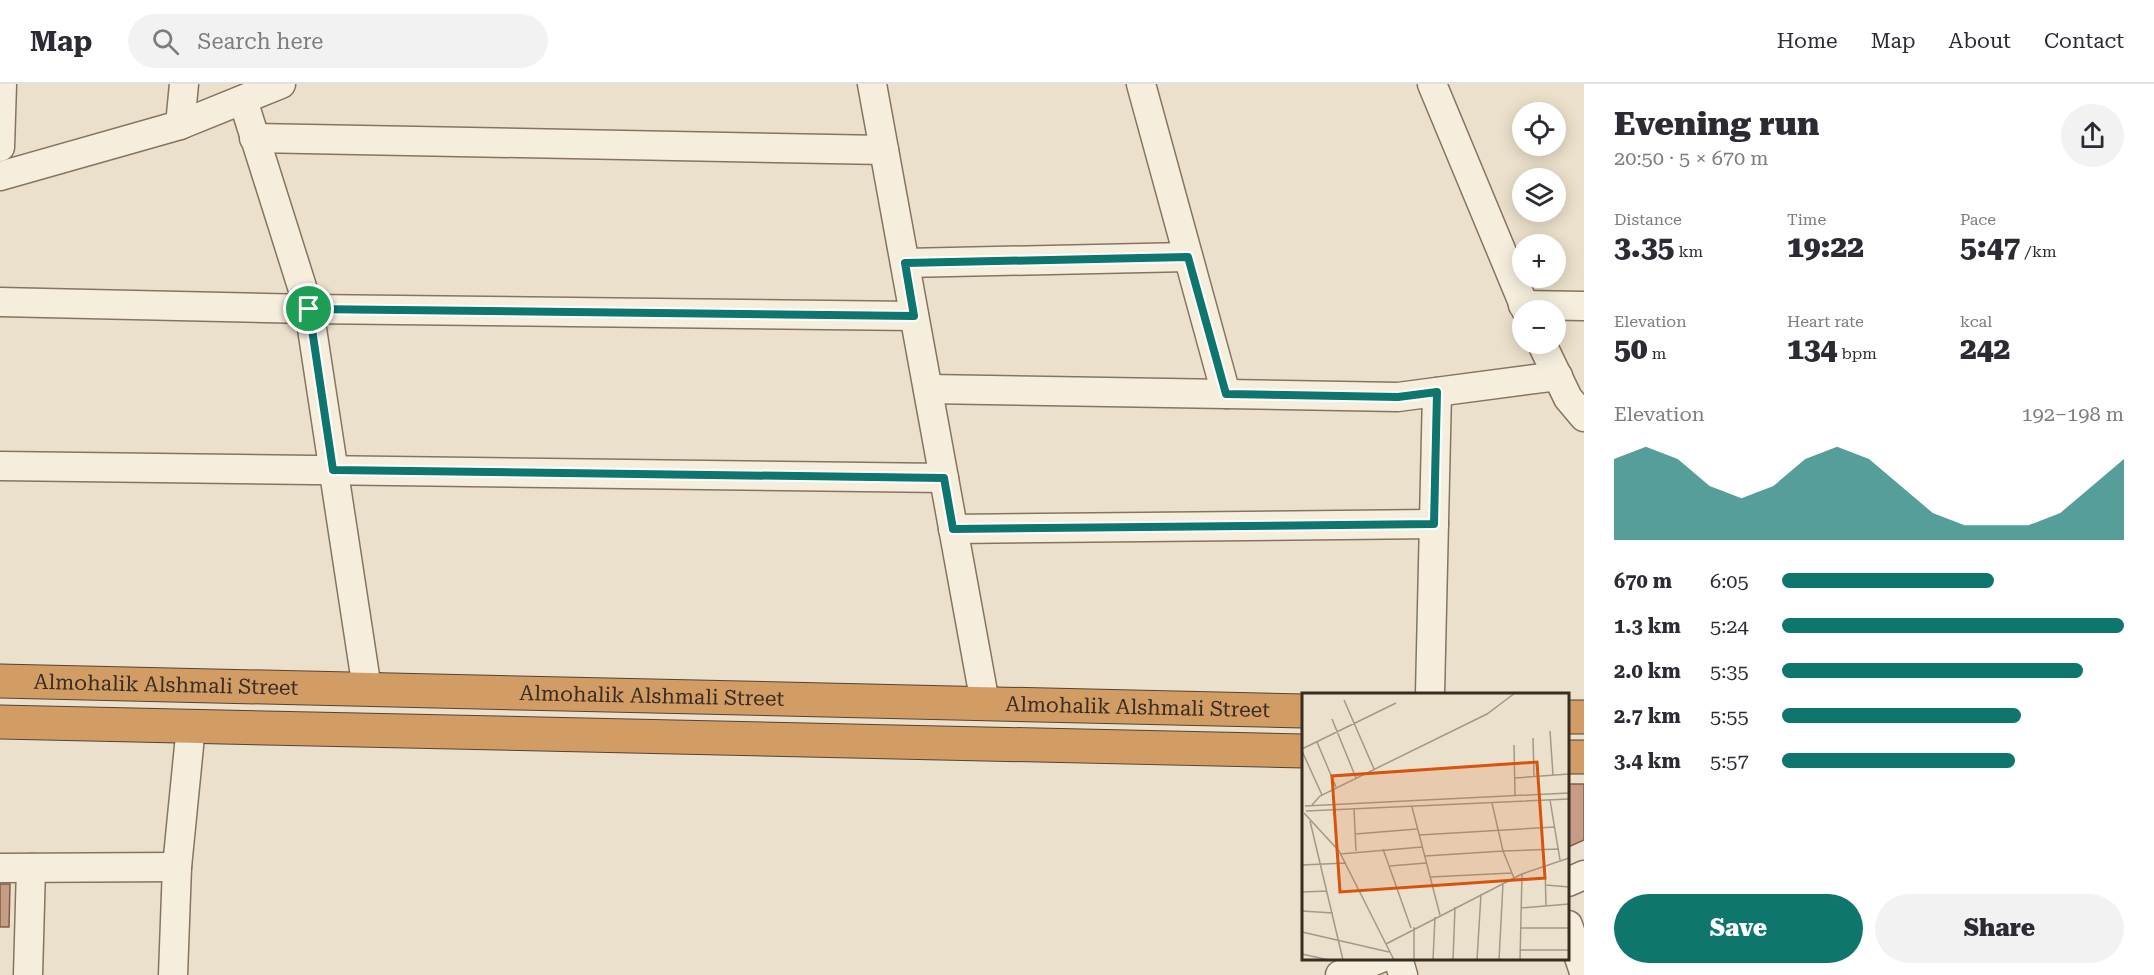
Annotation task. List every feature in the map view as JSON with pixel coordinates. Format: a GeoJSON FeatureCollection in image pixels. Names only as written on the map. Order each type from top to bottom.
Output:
{"type":"FeatureCollection","features":[{"type":"Feature","properties":{"kind":"highway","name":"Almohalik Alshmali Street"},"geometry":{"type":"LineString","coordinates":[[0,681],[1302,711]]}},
{"type":"Feature","properties":{"kind":"highway","name":"Almohalik Alshmali Street"},"geometry":{"type":"LineString","coordinates":[[0,722],[1302,751]]}},
{"type":"Feature","properties":{"kind":"street"},"geometry":{"type":"LineString","coordinates":[[0,147],[2,84]]}},
{"type":"Feature","properties":{"kind":"street"},"geometry":{"type":"LineString","coordinates":[[180,125],[184,84]]}},
{"type":"Feature","properties":{"kind":"street"},"geometry":{"type":"LineString","coordinates":[[0,176],[180,125],[281,84]]}},
{"type":"Feature","properties":{"kind":"street"},"geometry":{"type":"LineString","coordinates":[[872,84],[985,704]]}},
{"type":"Feature","properties":{"kind":"street"},"geometry":{"type":"LineString","coordinates":[[1141,84],[1226,394]]}},
{"type":"Feature","properties":{"kind":"street"},"geometry":{"type":"LineString","coordinates":[[1432,84],[1521,300]]}},
{"type":"Feature","properties":{"kind":"street"},"geometry":{"type":"LineString","coordinates":[[243,100],[309,309],[367,689]]}},
{"type":"Feature","properties":{"kind":"street"},"geometry":{"type":"LineString","coordinates":[[254,138],[884,150]]}},
{"type":"Feature","properties":{"kind":"street"},"geometry":{"type":"LineString","coordinates":[[905,263],[1188,257]]}},
{"type":"Feature","properties":{"kind":"street"},"geometry":{"type":"LineString","coordinates":[[0,302],[309,309],[914,316]]}},
{"type":"Feature","properties":{"kind":"street"},"geometry":{"type":"LineString","coordinates":[[1566,307],[1584,306]]}},
{"type":"Feature","properties":{"kind":"street"},"geometry":{"type":"LineString","coordinates":[[1547,354],[1568,398],[1584,417]]}},
{"type":"Feature","properties":{"kind":"street"},"geometry":{"type":"LineString","coordinates":[[928,389],[1398,397],[1558,376]]}},
{"type":"Feature","properties":{"kind":"street"},"geometry":{"type":"LineString","coordinates":[[1430,693],[1437,392]]}},
{"type":"Feature","properties":{"kind":"street"},"geometry":{"type":"LineString","coordinates":[[0,466],[944,478]]}},
{"type":"Feature","properties":{"kind":"street"},"geometry":{"type":"LineString","coordinates":[[953,529],[1434,524]]}},
{"type":"Feature","properties":{"kind":"street"},"geometry":{"type":"LineString","coordinates":[[174,975],[177,867],[191,726]]}},
{"type":"Feature","properties":{"kind":"street"},"geometry":{"type":"LineString","coordinates":[[0,868],[177,867]]}},
{"type":"Feature","properties":{"kind":"street"},"geometry":{"type":"LineString","coordinates":[[28,975],[31,868]]}},
{"type":"Feature","properties":{"kind":"street"},"geometry":{"type":"LineString","coordinates":[[1569,882],[1584,875]]}},
{"type":"Feature","properties":{"kind":"street"},"geometry":{"type":"LineString","coordinates":[[1569,928],[1584,972]]}},
{"type":"Feature","properties":{"kind":"street"},"geometry":{"type":"LineString","coordinates":[[1340,975],[1376,960]]}},
{"type":"Feature","properties":{"kind":"street"},"geometry":{"type":"LineString","coordinates":[[1399,960],[1403,975]]}},
{"type":"Feature","properties":{"kind":"building"},"geometry":{"type":"Polygon","coordinates":[[[1569,784],[1584,784],[1584,840],[1569,847],[1569,784]]]}},
{"type":"Feature","properties":{"kind":"building"},"geometry":{"type":"Polygon","coordinates":[[[0,884],[10,884],[9,927],[0,927],[0,884]]]}},
{"type":"Feature","properties":{"kind":"route"},"geometry":{"type":"LineString","coordinates":[[1188,257],[1226,394],[1398,397],[1437,392],[1434,524],[953,529],[944,478],[333,470],[309,309],[914,316],[905,263],[1188,257]]}}]}
